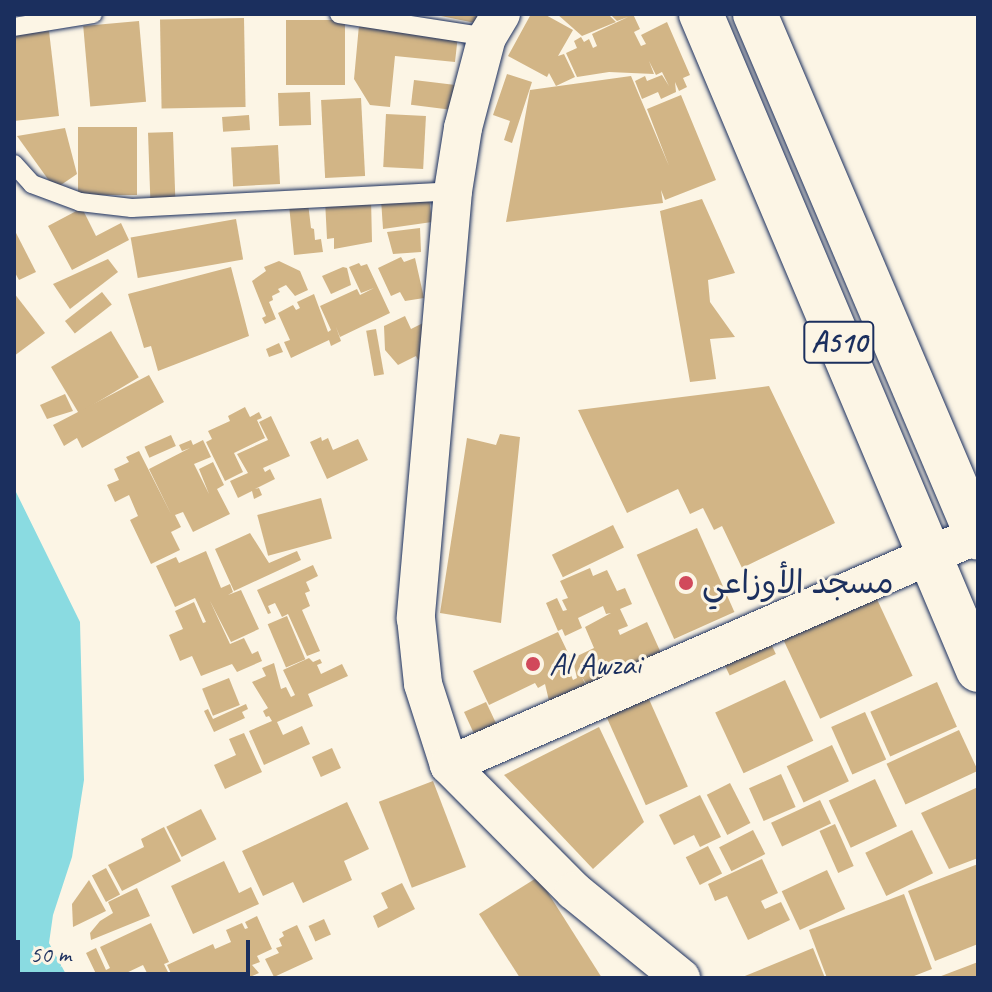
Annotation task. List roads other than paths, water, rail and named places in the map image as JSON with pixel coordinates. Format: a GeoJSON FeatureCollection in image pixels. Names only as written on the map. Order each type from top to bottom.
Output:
{"type":"FeatureCollection","features":[{"type":"Feature","properties":{"kind":"highway","name":"A510"},"geometry":{"type":"LineString","coordinates":[[701,14],[977,665]]}},
{"type":"Feature","properties":{"kind":"highway","name":"A510"},"geometry":{"type":"LineString","coordinates":[[755,14],[977,536]]}},
{"type":"Feature","properties":{"kind":"street"},"geometry":{"type":"LineString","coordinates":[[494,25],[463,128],[453,191],[416,618],[423,684],[449,765],[574,891],[681,978]]}},
{"type":"Feature","properties":{"kind":"street"},"geometry":{"type":"LineString","coordinates":[[449,765],[977,536]]}},
{"type":"Feature","properties":{"kind":"lane"},"geometry":{"type":"LineString","coordinates":[[14,27],[93,14]]}},
{"type":"Feature","properties":{"kind":"lane"},"geometry":{"type":"LineString","coordinates":[[339,14],[494,25]]}},
{"type":"Feature","properties":{"kind":"lane"},"geometry":{"type":"LineString","coordinates":[[14,164],[32,184],[68,198],[132,208],[453,191]]}},
{"type":"Feature","properties":{"kind":"water"},"geometry":{"type":"Polygon","coordinates":[[[14,488],[80,622],[84,780],[72,857],[53,915],[49,943],[68,978],[14,978],[14,488]]]}},
{"type":"Feature","properties":{"kind":"place","name":"مسجد الأوزاعي"},"geometry":{"type":"Point","coordinates":[686,583]}},
{"type":"Feature","properties":{"kind":"place","name":"Al Awzai"},"geometry":{"type":"Point","coordinates":[533,664]}}]}
